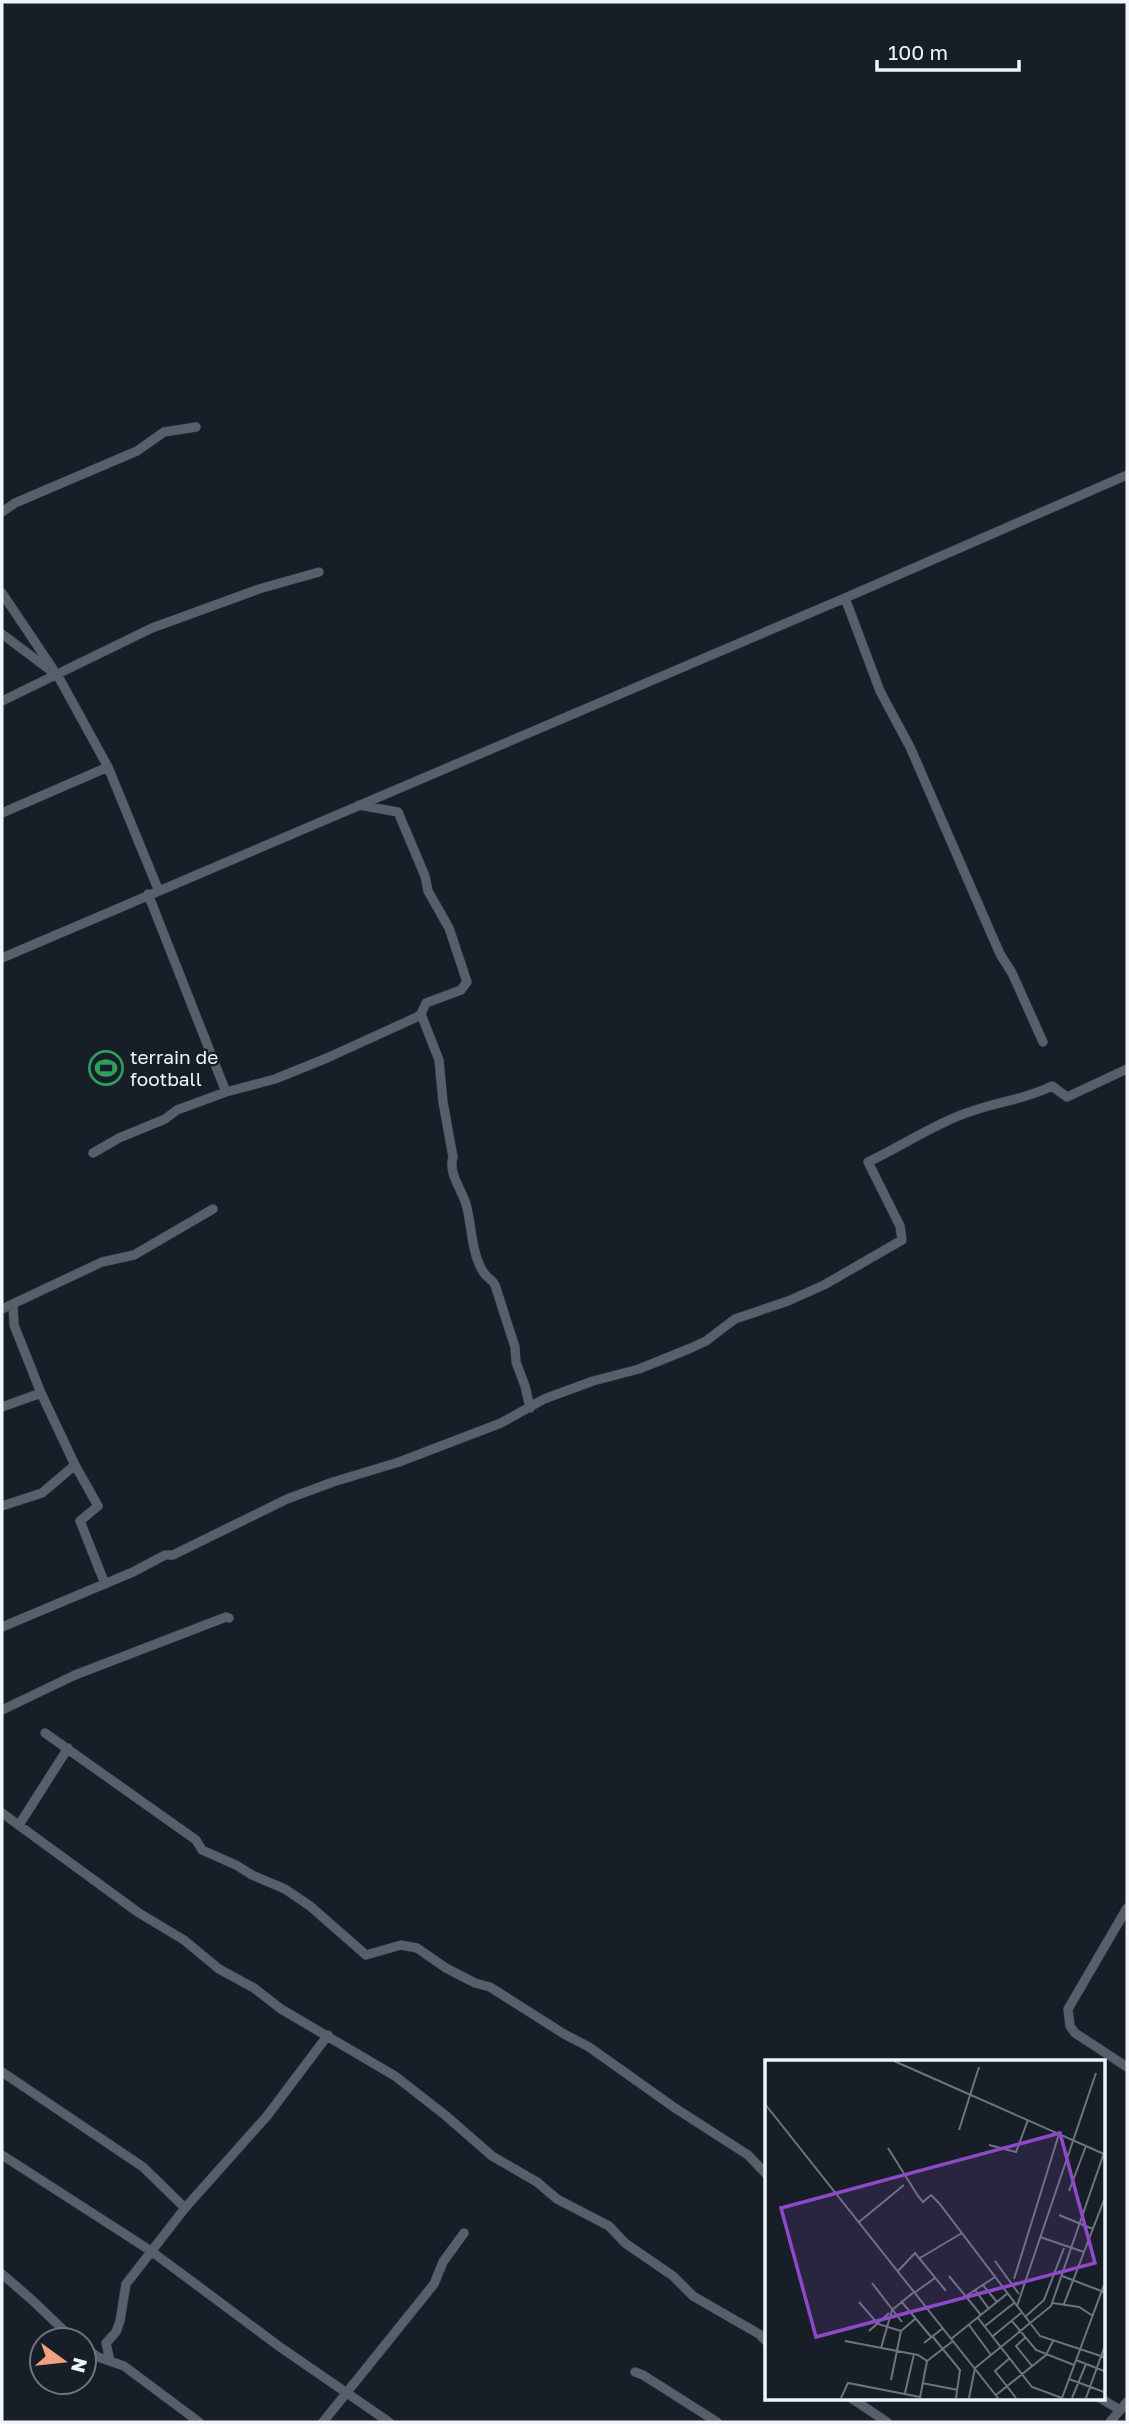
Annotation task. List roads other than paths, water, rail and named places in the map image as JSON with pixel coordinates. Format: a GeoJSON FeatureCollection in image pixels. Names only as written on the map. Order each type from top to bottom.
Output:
{"type":"FeatureCollection","features":[{"type":"Feature","properties":{"kind":"street"},"geometry":{"type":"LineString","coordinates":[[2,512],[15,503],[137,451],[164,432],[196,427]]}},
{"type":"Feature","properties":{"kind":"street"},"geometry":{"type":"LineString","coordinates":[[2,958],[1127,475]]}},
{"type":"Feature","properties":{"kind":"street"},"geometry":{"type":"LineString","coordinates":[[2,701],[152,628],[259,589],[319,572]]}},
{"type":"Feature","properties":{"kind":"street"},"geometry":{"type":"LineString","coordinates":[[2,593],[58,676],[108,767],[158,889]]}},
{"type":"Feature","properties":{"kind":"street"},"geometry":{"type":"LineString","coordinates":[[845,598],[880,691],[910,747],[1000,954],[1043,1042]]}},
{"type":"Feature","properties":{"kind":"street"},"geometry":{"type":"LineString","coordinates":[[2,634],[58,676]]}},
{"type":"Feature","properties":{"kind":"street"},"geometry":{"type":"LineString","coordinates":[[2,813],[108,767]]}},
{"type":"Feature","properties":{"kind":"street"},"geometry":{"type":"LineString","coordinates":[[93,1153],[119,1138],[165,1119],[177,1110],[226,1092],[275,1079],[327,1058],[421,1014],[426,1003],[461,990],[467,982],[449,928],[428,891],[425,876],[390,791]]}},
{"type":"Feature","properties":{"kind":"street"},"geometry":{"type":"LineString","coordinates":[[358,804],[398,812]]}},
{"type":"Feature","properties":{"kind":"street"},"geometry":{"type":"LineString","coordinates":[[148,894],[226,1092]]}},
{"type":"Feature","properties":{"kind":"street"},"geometry":{"type":"LineString","coordinates":[[421,1014],[439,1060],[453,1157],[450,1166],[466,1205],[485,1275],[492,1279],[495,1285],[511,1332],[519,1374],[530,1408]]}},
{"type":"Feature","properties":{"kind":"street"},"geometry":{"type":"LineString","coordinates":[[2,1627],[105,1584],[165,1555],[173,1555],[287,1499],[399,1462],[501,1423],[544,1399],[593,1381],[639,1369],[706,1341],[735,1319],[824,1285],[902,1240],[900,1226],[868,1162],[923,1132],[975,1110],[1032,1096],[1052,1086],[1067,1097],[1127,1069]]}},
{"type":"Feature","properties":{"kind":"street"},"geometry":{"type":"LineString","coordinates":[[2,1309],[102,1262],[134,1255],[213,1209]]}},
{"type":"Feature","properties":{"kind":"street"},"geometry":{"type":"LineString","coordinates":[[13,1304],[14,1325],[41,1393],[98,1506],[80,1521],[105,1584]]}},
{"type":"Feature","properties":{"kind":"street"},"geometry":{"type":"LineString","coordinates":[[2,1407],[41,1393]]}},
{"type":"Feature","properties":{"kind":"street"},"geometry":{"type":"LineString","coordinates":[[2,1506],[42,1493],[75,1465]]}},
{"type":"Feature","properties":{"kind":"street"},"geometry":{"type":"LineString","coordinates":[[2,1710],[75,1675],[229,1618]]}},
{"type":"Feature","properties":{"kind":"street"},"geometry":{"type":"LineString","coordinates":[[45,1733],[196,1840],[202,1850],[294,1895],[310,1906],[366,1955],[401,1945],[417,1948],[446,1968],[475,1983],[490,1987],[589,2047],[748,2155],[765,2173]]}},
{"type":"Feature","properties":{"kind":"street"},"geometry":{"type":"LineString","coordinates":[[19,1825],[68,1748]]}},
{"type":"Feature","properties":{"kind":"street"},"geometry":{"type":"LineString","coordinates":[[2,1813],[139,1913],[184,1940],[219,1969],[395,2076],[492,2156],[537,2182],[557,2199],[609,2226],[625,2243],[673,2276],[693,2296],[765,2340]]}},
{"type":"Feature","properties":{"kind":"street"},"geometry":{"type":"LineString","coordinates":[[1127,1908],[1068,2009],[1070,2026],[1075,2033],[1127,2067]]}},
{"type":"Feature","properties":{"kind":"street"},"geometry":{"type":"LineString","coordinates":[[110,2361],[106,2343],[116,2332],[120,2321],[126,2284],[185,2208],[267,2116],[328,2035]]}},
{"type":"Feature","properties":{"kind":"street"},"geometry":{"type":"LineString","coordinates":[[2,2072],[143,2167],[185,2208]]}},
{"type":"Feature","properties":{"kind":"street"},"geometry":{"type":"LineString","coordinates":[[2,2155],[151,2251],[280,2347],[390,2422]]}},
{"type":"Feature","properties":{"kind":"street"},"geometry":{"type":"LineString","coordinates":[[323,2422],[434,2284],[443,2262],[464,2233]]}},
{"type":"Feature","properties":{"kind":"street"},"geometry":{"type":"LineString","coordinates":[[2,2274],[59,2326]]}},
{"type":"Feature","properties":{"kind":"street"},"geometry":{"type":"LineString","coordinates":[[98,2357],[124,2366],[199,2422]]}},
{"type":"Feature","properties":{"kind":"street"},"geometry":{"type":"LineString","coordinates":[[635,2372],[717,2422]]}},
{"type":"Feature","properties":{"kind":"street"},"geometry":{"type":"LineString","coordinates":[[854,2400],[887,2422]]}},
{"type":"Feature","properties":{"kind":"street"},"geometry":{"type":"LineString","coordinates":[[1103,2400],[1120,2410]]}},
{"type":"Feature","properties":{"kind":"street"},"geometry":{"type":"LineString","coordinates":[[1110,2422],[1127,2402]]}},
{"type":"Feature","properties":{"kind":"place","name":"terrain de football"},"geometry":{"type":"Point","coordinates":[106,1068]}}]}
